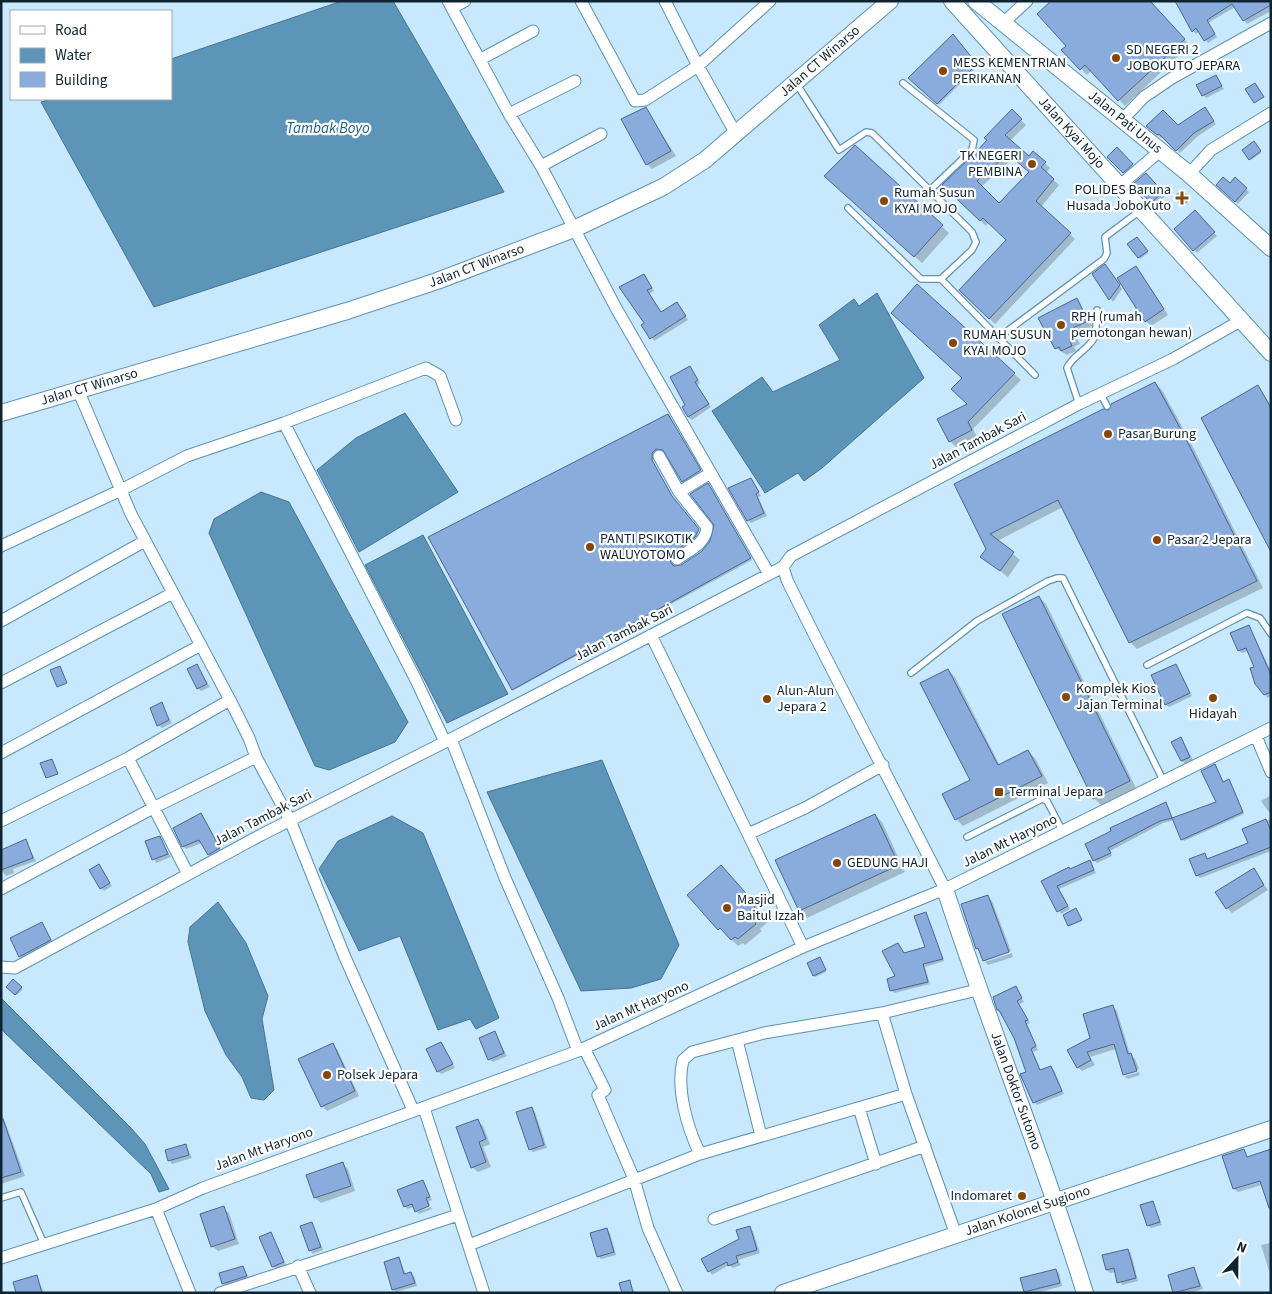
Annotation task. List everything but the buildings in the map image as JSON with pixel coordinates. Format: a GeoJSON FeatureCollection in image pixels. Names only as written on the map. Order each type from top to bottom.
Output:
{"type":"FeatureCollection","features":[{"type":"Feature","properties":{"kind":"street"},"geometry":{"type":"LineString","coordinates":[[465,1],[450,5],[509,114],[541,166],[616,308],[769,574]]}},
{"type":"Feature","properties":{"kind":"street"},"geometry":{"type":"LineString","coordinates":[[581,1],[634,101],[645,100],[698,66],[770,1]]}},
{"type":"Feature","properties":{"kind":"street"},"geometry":{"type":"LineString","coordinates":[[665,1],[736,134]]}},
{"type":"Feature","properties":{"kind":"street","name":"Jalan CT Winarso"},"geometry":{"type":"LineString","coordinates":[[1,413],[347,311],[437,281],[574,229],[663,187],[705,160],[890,1]]}},
{"type":"Feature","properties":{"kind":"street","name":"Jalan Pati Unus"},"geometry":{"type":"LineString","coordinates":[[976,1],[1189,174],[1271,248]]}},
{"type":"Feature","properties":{"kind":"street"},"geometry":{"type":"LineString","coordinates":[[1002,24],[1027,1]]}},
{"type":"Feature","properties":{"kind":"street","name":"Jalan Kyai Mojo"},"geometry":{"type":"LineString","coordinates":[[958,5],[1118,187],[1142,209],[1271,353]]}},
{"type":"Feature","properties":{"kind":"street"},"geometry":{"type":"LineString","coordinates":[[1122,120],[1144,97],[1172,78],[1271,23]]}},
{"type":"Feature","properties":{"kind":"street"},"geometry":{"type":"LineString","coordinates":[[480,60],[533,31]]}},
{"type":"Feature","properties":{"kind":"street"},"geometry":{"type":"LineString","coordinates":[[509,114],[575,81]]}},
{"type":"Feature","properties":{"kind":"street"},"geometry":{"type":"LineString","coordinates":[[1189,174],[1211,150],[1271,114]]}},
{"type":"Feature","properties":{"kind":"street"},"geometry":{"type":"LineString","coordinates":[[541,166],[600,134]]}},
{"type":"Feature","properties":{"kind":"street"},"geometry":{"type":"LineString","coordinates":[[1118,187],[1160,151]]}},
{"type":"Feature","properties":{"kind":"street","name":"Jalan Tambak Sari"},"geometry":{"type":"LineString","coordinates":[[1,967],[14,968],[290,820],[448,741],[783,567],[791,556],[1078,404],[1173,359],[1242,320]]}},
{"type":"Feature","properties":{"kind":"street"},"geometry":{"type":"LineString","coordinates":[[1,546],[121,490],[187,456],[284,422],[426,368],[440,376],[456,420]]}},
{"type":"Feature","properties":{"kind":"street"},"geometry":{"type":"LineString","coordinates":[[78,390],[145,541],[230,700],[249,738],[256,757],[290,820],[344,955],[418,1109],[458,1215],[484,1293]]}},
{"type":"Feature","properties":{"kind":"street"},"geometry":{"type":"LineString","coordinates":[[284,422],[448,741],[558,998],[581,1049],[604,1090],[598,1095],[634,1179],[648,1228],[677,1293]]}},
{"type":"Feature","properties":{"kind":"street"},"geometry":{"type":"LineString","coordinates":[[659,456],[679,492],[707,527],[705,538],[677,559]]}},
{"type":"Feature","properties":{"kind":"street"},"geometry":{"type":"LineString","coordinates":[[679,492],[711,473]]}},
{"type":"Feature","properties":{"kind":"street"},"geometry":{"type":"LineString","coordinates":[[1,621],[145,541]]}},
{"type":"Feature","properties":{"kind":"street"},"geometry":{"type":"LineString","coordinates":[[783,567],[787,580],[831,669],[883,765],[945,889]]}},
{"type":"Feature","properties":{"kind":"street"},"geometry":{"type":"LineString","coordinates":[[1,683],[173,593]]}},
{"type":"Feature","properties":{"kind":"street"},"geometry":{"type":"LineString","coordinates":[[651,635],[804,947]]}},
{"type":"Feature","properties":{"kind":"street"},"geometry":{"type":"LineString","coordinates":[[1,753],[201,646]]}},
{"type":"Feature","properties":{"kind":"street"},"geometry":{"type":"LineString","coordinates":[[1,821],[128,758],[230,700]]}},
{"type":"Feature","properties":{"kind":"street","name":"Jalan Mt Haryono"},"geometry":{"type":"LineString","coordinates":[[1,1258],[156,1209],[203,1188],[581,1049],[804,947],[945,889],[1064,832],[1271,728]]}},
{"type":"Feature","properties":{"kind":"street"},"geometry":{"type":"LineString","coordinates":[[1256,736],[1271,772]]}},
{"type":"Feature","properties":{"kind":"street"},"geometry":{"type":"LineString","coordinates":[[1,889],[155,807],[256,757]]}},
{"type":"Feature","properties":{"kind":"street"},"geometry":{"type":"LineString","coordinates":[[128,758],[188,874]]}},
{"type":"Feature","properties":{"kind":"street"},"geometry":{"type":"LineString","coordinates":[[748,834],[805,808],[883,765]]}},
{"type":"Feature","properties":{"kind":"street","name":"Jalan Doktor Sutomo"},"geometry":{"type":"LineString","coordinates":[[945,889],[978,990],[1056,1201],[1085,1293]]}},
{"type":"Feature","properties":{"kind":"street"},"geometry":{"type":"LineString","coordinates":[[700,1154],[694,1142],[680,1086],[683,1060],[692,1052],[764,1033],[882,1013],[978,990]]}},
{"type":"Feature","properties":{"kind":"street"},"geometry":{"type":"LineString","coordinates":[[882,1013],[931,1169],[956,1234]]}},
{"type":"Feature","properties":{"kind":"street"},"geometry":{"type":"LineString","coordinates":[[737,1040],[760,1136]]}},
{"type":"Feature","properties":{"kind":"street"},"geometry":{"type":"LineString","coordinates":[[468,1245],[700,1154],[906,1094]]}},
{"type":"Feature","properties":{"kind":"street"},"geometry":{"type":"LineString","coordinates":[[859,1108],[876,1164]]}},
{"type":"Feature","properties":{"kind":"street","name":"Jalan Kolonel Sugiono"},"geometry":{"type":"LineString","coordinates":[[783,1293],[1271,1129]]}},
{"type":"Feature","properties":{"kind":"street"},"geometry":{"type":"LineString","coordinates":[[714,1219],[925,1146]]}},
{"type":"Feature","properties":{"kind":"street"},"geometry":{"type":"LineString","coordinates":[[156,1209],[190,1293]]}},
{"type":"Feature","properties":{"kind":"street"},"geometry":{"type":"LineString","coordinates":[[220,1293],[458,1215]]}},
{"type":"Feature","properties":{"kind":"street"},"geometry":{"type":"LineString","coordinates":[[298,1266],[310,1293]]}},
{"type":"Feature","properties":{"kind":"lane"},"geometry":{"type":"LineString","coordinates":[[795,81],[839,150],[866,132],[872,133],[972,232],[976,242],[972,250],[941,279],[928,281],[915,275],[848,208]]}},
{"type":"Feature","properties":{"kind":"lane"},"geometry":{"type":"LineString","coordinates":[[904,83],[974,140],[972,150],[930,190]]}},
{"type":"Feature","properties":{"kind":"lane"},"geometry":{"type":"LineString","coordinates":[[998,338],[1104,259],[1107,253],[1105,237],[1142,209]]}},
{"type":"Feature","properties":{"kind":"lane"},"geometry":{"type":"LineString","coordinates":[[941,279],[1035,375]]}},
{"type":"Feature","properties":{"kind":"lane"},"geometry":{"type":"LineString","coordinates":[[1078,404],[1067,368],[1074,357],[1095,336],[1097,310]]}},
{"type":"Feature","properties":{"kind":"lane"},"geometry":{"type":"LineString","coordinates":[[1100,393],[1107,406]]}},
{"type":"Feature","properties":{"kind":"lane"},"geometry":{"type":"LineString","coordinates":[[911,673],[977,621],[1048,581],[1063,578],[1164,782]]}},
{"type":"Feature","properties":{"kind":"lane"},"geometry":{"type":"LineString","coordinates":[[1147,665],[1246,613],[1254,614],[1260,618],[1271,634]]}},
{"type":"Feature","properties":{"kind":"lane"},"geometry":{"type":"LineString","coordinates":[[967,837],[1042,799],[1047,801],[1064,832]]}},
{"type":"Feature","properties":{"kind":"lane"},"geometry":{"type":"LineString","coordinates":[[1,1198],[20,1192],[44,1244]]}},
{"type":"Feature","properties":{"kind":"water","name":"Tambak Boyo"},"geometry":{"type":"Polygon","coordinates":[[[342,1],[393,1],[504,192],[154,307],[41,102],[48,100],[172,100],[172,59],[342,1]]]}},
{"type":"Feature","properties":{"kind":"water"},"geometry":{"type":"Polygon","coordinates":[[[877,293],[924,378],[822,468],[804,481],[798,473],[765,493],[712,411],[762,377],[773,392],[840,360],[819,325],[854,299],[859,306],[877,293]]]}},
{"type":"Feature","properties":{"kind":"water"},"geometry":{"type":"Polygon","coordinates":[[[405,413],[458,492],[359,552],[317,470],[356,438],[405,413]]]}},
{"type":"Feature","properties":{"kind":"water"},"geometry":{"type":"Polygon","coordinates":[[[261,492],[289,502],[408,722],[395,742],[329,770],[315,766],[209,533],[214,519],[261,492]]]}},
{"type":"Feature","properties":{"kind":"water"},"geometry":{"type":"Polygon","coordinates":[[[423,535],[508,694],[447,723],[365,565],[423,535]]]}},
{"type":"Feature","properties":{"kind":"water"},"geometry":{"type":"Polygon","coordinates":[[[602,760],[679,945],[661,979],[631,988],[581,991],[487,792],[602,760]]]}},
{"type":"Feature","properties":{"kind":"water"},"geometry":{"type":"Polygon","coordinates":[[[392,816],[423,833],[499,1018],[476,1029],[470,1019],[438,1030],[400,936],[359,951],[319,869],[338,841],[392,816]]]}},
{"type":"Feature","properties":{"kind":"water"},"geometry":{"type":"Polygon","coordinates":[[[218,902],[246,943],[268,996],[262,1019],[274,1090],[264,1100],[251,1098],[242,1077],[226,1055],[205,1011],[188,942],[190,927],[218,902]]]}},
{"type":"Feature","properties":{"kind":"water"},"geometry":{"type":"Polygon","coordinates":[[[1,998],[131,1128],[145,1144],[169,1189],[159,1192],[151,1174],[1,1029],[1,998]]]}},
{"type":"Feature","properties":{"kind":"place","name":"SD NEGERI 2 JOBOKUTO JEPARA"},"geometry":{"type":"Point","coordinates":[1116,58]}},
{"type":"Feature","properties":{"kind":"place","name":"MESS KEMENTRIAN PERIKANAN"},"geometry":{"type":"Point","coordinates":[943,71]}},
{"type":"Feature","properties":{"kind":"place","name":"TK NEGERI PEMBINA"},"geometry":{"type":"Point","coordinates":[1032,164]}},
{"type":"Feature","properties":{"kind":"place","name":"POLIDES Baruna Husada JoboKuto"},"geometry":{"type":"Point","coordinates":[1182,198]}},
{"type":"Feature","properties":{"kind":"place","name":"Rumah Susun KYAI MOJO"},"geometry":{"type":"Point","coordinates":[884,201]}},
{"type":"Feature","properties":{"kind":"place","name":"RPH (rumah pemotongan hewan)"},"geometry":{"type":"Point","coordinates":[1061,325]}},
{"type":"Feature","properties":{"kind":"place","name":"RUMAH SUSUN KYAI MOJO"},"geometry":{"type":"Point","coordinates":[953,343]}},
{"type":"Feature","properties":{"kind":"place","name":"Pasar Burung"},"geometry":{"type":"Point","coordinates":[1108,434]}},
{"type":"Feature","properties":{"kind":"place","name":"Pasar 2 Jepara"},"geometry":{"type":"Point","coordinates":[1157,540]}},
{"type":"Feature","properties":{"kind":"place","name":"PANTI PSIKOTIK WALUYOTOMO"},"geometry":{"type":"Point","coordinates":[590,547]}},
{"type":"Feature","properties":{"kind":"place","name":"Komplek Kios Jajan Terminal"},"geometry":{"type":"Point","coordinates":[1066,697]}},
{"type":"Feature","properties":{"kind":"place","name":"Hidayah"},"geometry":{"type":"Point","coordinates":[1213,698]}},
{"type":"Feature","properties":{"kind":"place","name":"Alun-Alun Jepara 2"},"geometry":{"type":"Point","coordinates":[767,699]}},
{"type":"Feature","properties":{"kind":"place","name":"Terminal Jepara"},"geometry":{"type":"Point","coordinates":[999,792]}},
{"type":"Feature","properties":{"kind":"place","name":"GEDUNG HAJI"},"geometry":{"type":"Point","coordinates":[837,863]}},
{"type":"Feature","properties":{"kind":"place","name":"Masjid Baitul Izzah"},"geometry":{"type":"Point","coordinates":[727,908]}},
{"type":"Feature","properties":{"kind":"place","name":"Polsek Jepara"},"geometry":{"type":"Point","coordinates":[327,1075]}},
{"type":"Feature","properties":{"kind":"place","name":"Indomaret"},"geometry":{"type":"Point","coordinates":[1022,1196]}}]}
